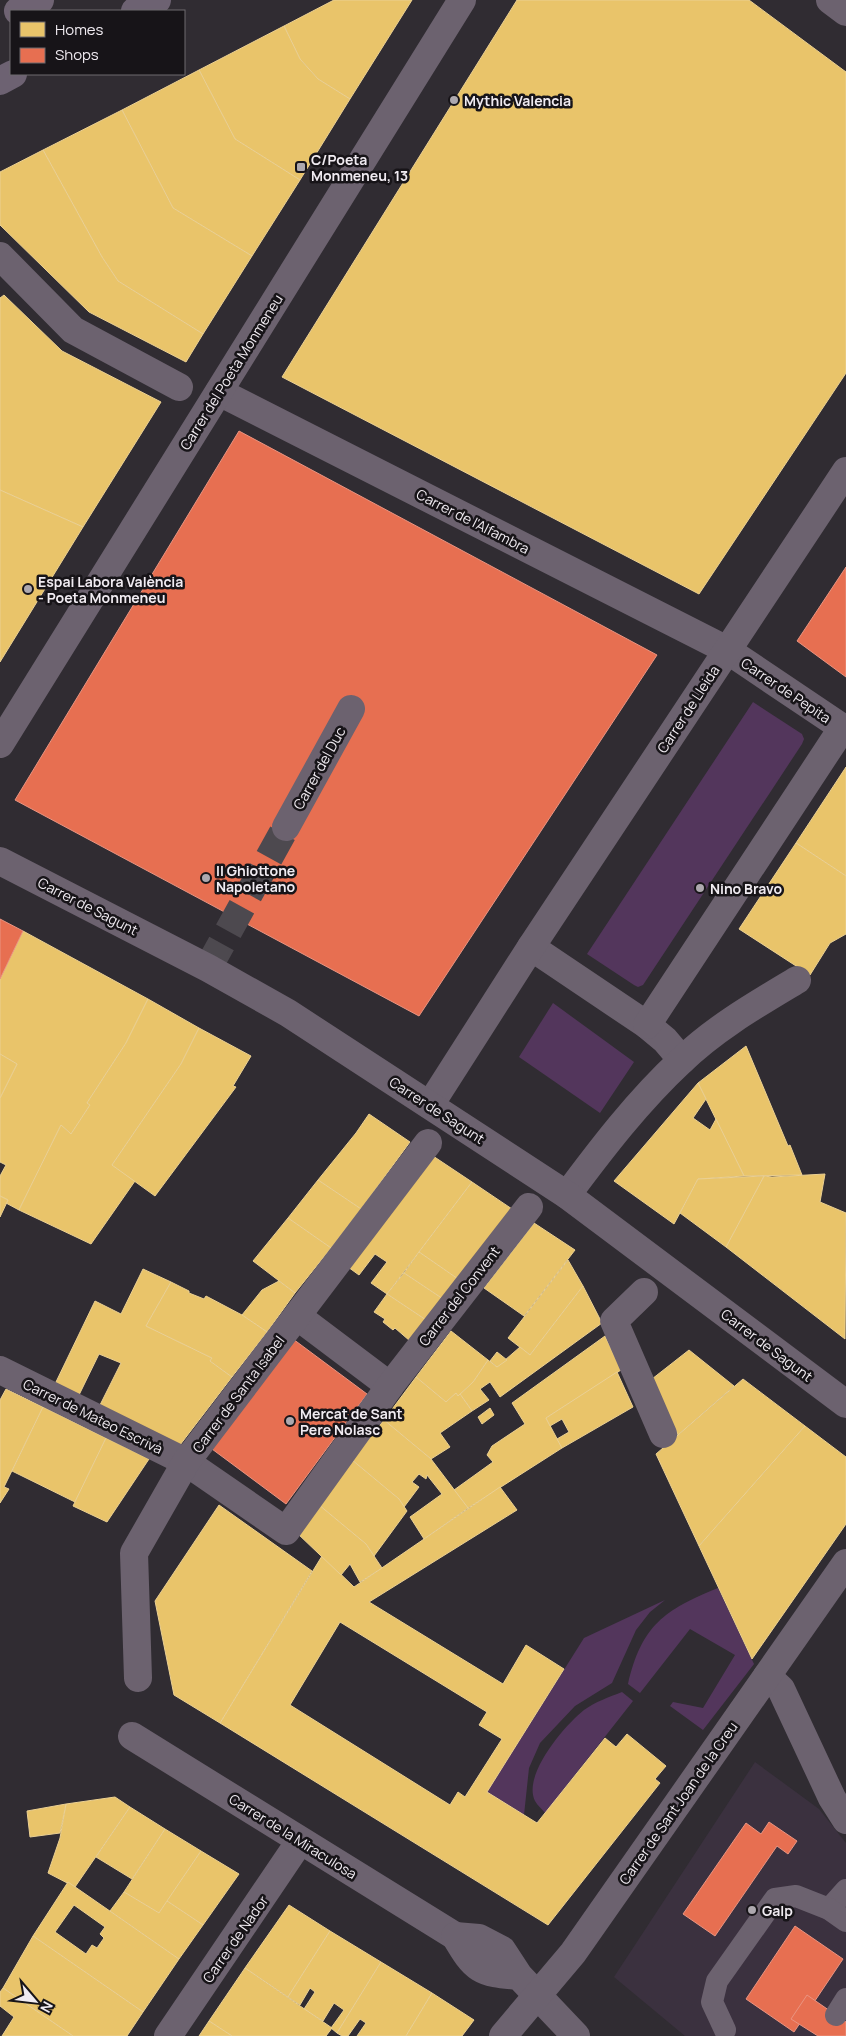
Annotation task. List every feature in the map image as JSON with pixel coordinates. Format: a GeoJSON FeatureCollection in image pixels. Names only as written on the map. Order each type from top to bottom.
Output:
{"type":"FeatureCollection","features":[{"type":"Feature","properties":{"kind":"main road"},"geometry":{"type":"LineString","coordinates":[[20,10],[40,0]]}},
{"type":"Feature","properties":{"kind":"main road"},"geometry":{"type":"LineString","coordinates":[[137,10],[157,0]]}},
{"type":"Feature","properties":{"kind":"main road"},"geometry":{"type":"LineString","coordinates":[[0,81],[11,75]]}},
{"type":"Feature","properties":{"kind":"street","name":"Carrer del Poeta Monmeneu"},"geometry":{"type":"LineString","coordinates":[[0,744],[462,0]]}},
{"type":"Feature","properties":{"kind":"street"},"geometry":{"type":"LineString","coordinates":[[830,0],[846,12]]}},
{"type":"Feature","properties":{"kind":"street"},"geometry":{"type":"LineString","coordinates":[[0,256],[73,330],[179,387]]}},
{"type":"Feature","properties":{"kind":"street","name":"Carrer de l'Alfambra"},"geometry":{"type":"LineString","coordinates":[[219,392],[727,650]]}},
{"type":"Feature","properties":{"kind":"street","name":"Carrer de Lleida"},"geometry":{"type":"LineString","coordinates":[[430,1105],[531,947],[846,471]]}},
{"type":"Feature","properties":{"kind":"street","name":"Carrer de Pepita"},"geometry":{"type":"LineString","coordinates":[[727,650],[844,729]]}},
{"type":"Feature","properties":{"kind":"street","name":"Carrer del Duc"},"geometry":{"type":"LineString","coordinates":[[286,827],[351,709]]}},
{"type":"Feature","properties":{"kind":"street"},"geometry":{"type":"LineString","coordinates":[[647,1025],[844,729]]}},
{"type":"Feature","properties":{"kind":"street","name":"Carrer de Sagunt"},"geometry":{"type":"LineString","coordinates":[[0,861],[224,977],[288,1013],[567,1195],[846,1404]]}},
{"type":"Feature","properties":{"kind":"street"},"geometry":{"type":"LineString","coordinates":[[531,947],[647,1025],[665,1040],[682,1060]]}},
{"type":"Feature","properties":{"kind":"street"},"geometry":{"type":"LineString","coordinates":[[567,1195],[618,1128],[682,1060],[738,1016],[797,980]]}},
{"type":"Feature","properties":{"kind":"street","name":"Carrer de Santa Isabel"},"geometry":{"type":"LineString","coordinates":[[138,1678],[134,1553],[186,1462],[428,1143]]}},
{"type":"Feature","properties":{"kind":"street","name":"Carrer del Convent"},"geometry":{"type":"LineString","coordinates":[[186,1462],[286,1530],[390,1386],[529,1206]]}},
{"type":"Feature","properties":{"kind":"street"},"geometry":{"type":"LineString","coordinates":[[644,1292],[614,1321],[662,1434]]}},
{"type":"Feature","properties":{"kind":"street"},"geometry":{"type":"LineString","coordinates":[[297,1316],[390,1386]]}},
{"type":"Feature","properties":{"kind":"street","name":"Carrer de Mateo Escrivà"},"geometry":{"type":"LineString","coordinates":[[0,1370],[186,1462]]}},
{"type":"Feature","properties":{"kind":"street","name":"Carrer de Sant Joan de la Creu"},"geometry":{"type":"LineString","coordinates":[[503,2036],[573,1953],[846,1563]]}},
{"type":"Feature","properties":{"kind":"street"},"geometry":{"type":"LineString","coordinates":[[767,1676],[781,1689],[832,1798],[846,1820]]}},
{"type":"Feature","properties":{"kind":"street","name":"Carrer de la Miraculosa"},"geometry":{"type":"LineString","coordinates":[[132,1736],[455,1936],[479,1938],[492,1943],[502,1950],[519,1976],[537,1997],[576,2036]]}},
{"type":"Feature","properties":{"kind":"street","name":"Carrer de Nador"},"geometry":{"type":"LineString","coordinates":[[168,2036],[300,1841]]}},
{"type":"Feature","properties":{"kind":"lane"},"geometry":{"type":"LineString","coordinates":[[726,2034],[712,2002],[718,1981],[775,1899],[796,1896],[837,1915],[846,1890]]}},
{"type":"Feature","properties":{"kind":"shaded area"},"geometry":{"type":"Polygon","coordinates":[[[753,702],[802,734],[804,739],[802,744],[643,985],[638,987],[587,954],[753,702]]]}},
{"type":"Feature","properties":{"kind":"shaded area"},"geometry":{"type":"Polygon","coordinates":[[[553,1003],[634,1062],[600,1113],[519,1057],[553,1003]]]}},
{"type":"Feature","properties":{"kind":"shaded area"},"geometry":{"type":"Polygon","coordinates":[[[718,1588],[754,1664],[703,1730],[670,1706],[673,1702],[703,1708],[735,1655],[690,1629],[640,1693],[628,1684],[640,1647],[648,1633],[658,1622],[669,1612],[683,1604],[718,1588]]]}},
{"type":"Feature","properties":{"kind":"shaded area"},"geometry":{"type":"Polygon","coordinates":[[[665,1600],[650,1612],[636,1630],[612,1683],[575,1706],[540,1743],[529,1768],[524,1815],[487,1792],[584,1638],[665,1600]]]}},
{"type":"Feature","properties":{"kind":"shaded area"},"geometry":{"type":"Polygon","coordinates":[[[622,1692],[633,1701],[545,1813],[535,1801],[533,1790],[534,1778],[548,1751],[566,1727],[584,1710],[597,1702],[622,1692]]]}},
{"type":"Feature","properties":{"kind":"shaded area","name":"Galp"},"geometry":{"type":"Polygon","coordinates":[[[755,1762],[819,1809],[846,1843],[846,2036],[685,2036],[614,1977],[755,1762]]]}},
{"type":"Feature","properties":{"kind":"building: Homes"},"geometry":{"type":"Polygon","coordinates":[[[334,0],[412,0],[350,99],[318,79],[300,59],[284,26],[334,0]]]}},
{"type":"Feature","properties":{"kind":"building: Homes"},"geometry":{"type":"Polygon","coordinates":[[[517,0],[749,0],[846,72],[846,373],[699,594],[282,377],[517,0]]]}},
{"type":"Feature","properties":{"kind":"building: Homes"},"geometry":{"type":"Polygon","coordinates":[[[284,26],[300,59],[318,79],[350,99],[300,180],[235,139],[199,70],[284,26]]]}},
{"type":"Feature","properties":{"kind":"building: Homes"},"geometry":{"type":"Polygon","coordinates":[[[199,70],[235,139],[300,180],[252,256],[173,208],[122,110],[199,70]]]}},
{"type":"Feature","properties":{"kind":"building: Homes"},"geometry":{"type":"Polygon","coordinates":[[[122,110],[173,208],[252,256],[203,334],[118,281],[102,257],[43,150],[122,110]]]}},
{"type":"Feature","properties":{"kind":"building: Homes"},"geometry":{"type":"Polygon","coordinates":[[[43,150],[102,257],[118,281],[203,334],[186,362],[89,312],[0,225],[0,172],[43,150]]]}},
{"type":"Feature","properties":{"kind":"building: Homes"},"geometry":{"type":"Polygon","coordinates":[[[4,295],[62,351],[161,402],[83,527],[0,490],[0,298],[4,295]]]}},
{"type":"Feature","properties":{"kind":"building: Homes"},"geometry":{"type":"Polygon","coordinates":[[[0,490],[83,527],[0,662],[0,490]]]}},
{"type":"Feature","properties":{"kind":"building: Homes"},"geometry":{"type":"Polygon","coordinates":[[[846,767],[846,876],[796,843],[846,767]]]}},
{"type":"Feature","properties":{"kind":"building: Homes"},"geometry":{"type":"Polygon","coordinates":[[[796,843],[846,876],[846,934],[830,943],[810,975],[739,929],[796,843]]]}},
{"type":"Feature","properties":{"kind":"building: Homes"},"geometry":{"type":"Polygon","coordinates":[[[23,931],[148,999],[126,1043],[87,1103],[90,1105],[71,1134],[61,1125],[19,1210],[6,1203],[8,1200],[0,1196],[0,1176],[6,1165],[0,1162],[0,1098],[17,1064],[0,1054],[0,979],[23,931]]]}},
{"type":"Feature","properties":{"kind":"building: Homes"},"geometry":{"type":"Polygon","coordinates":[[[148,999],[199,1028],[181,1064],[112,1165],[135,1181],[91,1244],[19,1210],[61,1125],[71,1134],[90,1105],[87,1103],[126,1043],[148,999]]]}},
{"type":"Feature","properties":{"kind":"building: Homes"},"geometry":{"type":"Polygon","coordinates":[[[199,1028],[251,1056],[233,1086],[236,1087],[155,1196],[112,1165],[181,1064],[199,1028]]]}},
{"type":"Feature","properties":{"kind":"building: Homes"},"geometry":{"type":"Polygon","coordinates":[[[746,1046],[802,1175],[744,1176],[698,1083],[746,1046]]]}},
{"type":"Feature","properties":{"kind":"building: Homes"},"geometry":{"type":"Polygon","coordinates":[[[0,1054],[17,1064],[0,1098],[0,1054]]]}},
{"type":"Feature","properties":{"kind":"building: Homes"},"geometry":{"type":"Polygon","coordinates":[[[698,1083],[706,1099],[693,1118],[710,1130],[716,1119],[744,1176],[698,1179],[674,1224],[614,1181],[698,1083]]]}},
{"type":"Feature","properties":{"kind":"building: Homes"},"geometry":{"type":"Polygon","coordinates":[[[369,1114],[410,1142],[361,1209],[318,1180],[369,1114]]]}},
{"type":"Feature","properties":{"kind":"building: Homes"},"geometry":{"type":"Polygon","coordinates":[[[433,1156],[472,1182],[387,1294],[371,1283],[387,1262],[375,1254],[359,1275],[348,1267],[433,1156]]]}},
{"type":"Feature","properties":{"kind":"building: Homes"},"geometry":{"type":"Polygon","coordinates":[[[825,1174],[820,1202],[846,1213],[845,1339],[726,1247],[764,1176],[825,1174]]]}},
{"type":"Feature","properties":{"kind":"building: Homes"},"geometry":{"type":"Polygon","coordinates":[[[764,1176],[726,1247],[680,1213],[698,1179],[764,1176]]]}},
{"type":"Feature","properties":{"kind":"building: Homes"},"geometry":{"type":"Polygon","coordinates":[[[318,1180],[361,1209],[331,1248],[288,1218],[318,1180]]]}},
{"type":"Feature","properties":{"kind":"building: Homes"},"geometry":{"type":"Polygon","coordinates":[[[472,1182],[512,1209],[458,1279],[419,1252],[472,1182]]]}},
{"type":"Feature","properties":{"kind":"building: Homes"},"geometry":{"type":"Polygon","coordinates":[[[0,1196],[8,1200],[0,1217],[0,1196]]]}},
{"type":"Feature","properties":{"kind":"building: Homes"},"geometry":{"type":"Polygon","coordinates":[[[288,1218],[331,1248],[295,1293],[253,1261],[288,1218]]]}},
{"type":"Feature","properties":{"kind":"building: Homes"},"geometry":{"type":"Polygon","coordinates":[[[534,1223],[575,1250],[524,1316],[484,1288],[534,1223]]]}},
{"type":"Feature","properties":{"kind":"building: Homes"},"geometry":{"type":"Polygon","coordinates":[[[419,1252],[458,1279],[443,1299],[404,1273],[419,1252]]]}},
{"type":"Feature","properties":{"kind":"building: Homes"},"geometry":{"type":"Polygon","coordinates":[[[568,1260],[583,1286],[530,1355],[508,1338],[568,1260]]]}},
{"type":"Feature","properties":{"kind":"building: Homes"},"geometry":{"type":"Polygon","coordinates":[[[143,1269],[171,1282],[146,1326],[212,1358],[210,1361],[232,1377],[180,1445],[100,1405],[121,1363],[99,1354],[79,1395],[55,1384],[95,1301],[121,1314],[143,1269]]]}},
{"type":"Feature","properties":{"kind":"building: Homes"},"geometry":{"type":"Polygon","coordinates":[[[404,1273],[443,1299],[426,1320],[387,1294],[404,1273]]]}},
{"type":"Feature","properties":{"kind":"building: Homes"},"geometry":{"type":"Polygon","coordinates":[[[279,1281],[295,1293],[267,1332],[242,1315],[262,1290],[279,1281]]]}},
{"type":"Feature","properties":{"kind":"building: Homes"},"geometry":{"type":"Polygon","coordinates":[[[171,1282],[189,1291],[189,1293],[204,1299],[206,1296],[242,1315],[267,1332],[232,1377],[210,1361],[212,1358],[146,1326],[171,1282]]]}},
{"type":"Feature","properties":{"kind":"building: Homes"},"geometry":{"type":"Polygon","coordinates":[[[583,1286],[602,1323],[500,1397],[490,1382],[480,1389],[489,1400],[472,1411],[460,1394],[473,1382],[488,1360],[497,1367],[520,1347],[530,1355],[583,1286]]]}},
{"type":"Feature","properties":{"kind":"building: Homes"},"geometry":{"type":"Polygon","coordinates":[[[387,1294],[426,1320],[410,1341],[395,1328],[393,1330],[383,1322],[385,1319],[374,1312],[387,1294]]]}},
{"type":"Feature","properties":{"kind":"building: Homes"},"geometry":{"type":"Polygon","coordinates":[[[451,1331],[488,1360],[473,1382],[458,1396],[456,1393],[446,1402],[416,1377],[451,1331]]]}},
{"type":"Feature","properties":{"kind":"building: Homes"},"geometry":{"type":"Polygon","coordinates":[[[605,1336],[621,1370],[546,1418],[562,1448],[468,1508],[454,1490],[493,1462],[487,1455],[492,1446],[525,1424],[512,1403],[605,1336]]]}},
{"type":"Feature","properties":{"kind":"building: Homes"},"geometry":{"type":"Polygon","coordinates":[[[689,1350],[734,1386],[678,1435],[652,1379],[689,1350]]]}},
{"type":"Feature","properties":{"kind":"building: Homes"},"geometry":{"type":"Polygon","coordinates":[[[497,1352],[507,1360],[497,1367],[490,1361],[497,1352]]]}},
{"type":"Feature","properties":{"kind":"building: Homes"},"geometry":{"type":"Polygon","coordinates":[[[617,1372],[633,1407],[562,1448],[557,1439],[569,1432],[562,1419],[550,1426],[546,1418],[617,1372]]]}},
{"type":"Feature","properties":{"kind":"building: Homes"},"geometry":{"type":"Polygon","coordinates":[[[416,1377],[446,1402],[456,1393],[458,1396],[460,1394],[472,1411],[440,1433],[450,1447],[431,1459],[384,1420],[416,1377]]]}},
{"type":"Feature","properties":{"kind":"building: Homes"},"geometry":{"type":"Polygon","coordinates":[[[743,1379],[805,1426],[699,1546],[656,1454],[743,1379]]]}},
{"type":"Feature","properties":{"kind":"building: Homes"},"geometry":{"type":"Polygon","coordinates":[[[6,1389],[43,1407],[4,1487],[9,1489],[0,1503],[0,1400],[6,1389]]]}},
{"type":"Feature","properties":{"kind":"building: Homes"},"geometry":{"type":"Polygon","coordinates":[[[43,1407],[106,1438],[75,1502],[12,1471],[43,1407]]]}},
{"type":"Feature","properties":{"kind":"building: Homes"},"geometry":{"type":"Polygon","coordinates":[[[490,1408],[494,1415],[482,1424],[478,1417],[490,1408]]]}},
{"type":"Feature","properties":{"kind":"building: Homes"},"geometry":{"type":"Polygon","coordinates":[[[384,1420],[431,1459],[468,1508],[424,1539],[410,1517],[442,1494],[427,1475],[426,1479],[419,1474],[412,1482],[419,1487],[404,1507],[399,1499],[352,1460],[384,1420]]]}},
{"type":"Feature","properties":{"kind":"building: Homes"},"geometry":{"type":"Polygon","coordinates":[[[805,1426],[846,1457],[846,1524],[752,1659],[699,1546],[805,1426]]]}},
{"type":"Feature","properties":{"kind":"building: Homes"},"geometry":{"type":"Polygon","coordinates":[[[106,1438],[149,1459],[107,1522],[73,1506],[106,1438]]]}},
{"type":"Feature","properties":{"kind":"building: Homes"},"geometry":{"type":"Polygon","coordinates":[[[352,1460],[399,1499],[407,1511],[374,1556],[366,1544],[319,1505],[352,1460]]]}},
{"type":"Feature","properties":{"kind":"building: Homes"},"geometry":{"type":"Polygon","coordinates":[[[500,1487],[517,1510],[369,1602],[503,1684],[526,1645],[564,1669],[487,1792],[537,1823],[605,1738],[616,1747],[627,1734],[666,1766],[655,1779],[660,1783],[548,1925],[220,1723],[322,1556],[354,1587],[500,1487]],[[340,1622],[290,1705],[450,1805],[458,1792],[465,1797],[502,1739],[479,1725],[487,1712],[340,1622]]]}},
{"type":"Feature","properties":{"kind":"building: Homes"},"geometry":{"type":"Polygon","coordinates":[[[219,1505],[312,1571],[220,1723],[174,1695],[155,1601],[219,1505]]]}},
{"type":"Feature","properties":{"kind":"building: Homes"},"geometry":{"type":"Polygon","coordinates":[[[319,1505],[366,1544],[382,1568],[360,1582],[350,1564],[341,1575],[297,1533],[319,1505]]]}},
{"type":"Feature","properties":{"kind":"building: Homes"},"geometry":{"type":"Polygon","coordinates":[[[115,1797],[130,1807],[75,1887],[48,1873],[60,1838],[66,1804],[115,1797]]]}},
{"type":"Feature","properties":{"kind":"building: Homes"},"geometry":{"type":"Polygon","coordinates":[[[66,1804],[60,1833],[30,1837],[27,1811],[66,1804]]]}},
{"type":"Feature","properties":{"kind":"building: Homes"},"geometry":{"type":"Polygon","coordinates":[[[130,1807],[165,1829],[132,1879],[96,1857],[130,1807]]]}},
{"type":"Feature","properties":{"kind":"building: Homes"},"geometry":{"type":"Polygon","coordinates":[[[165,1829],[201,1851],[159,1913],[124,1892],[165,1829]]]}},
{"type":"Feature","properties":{"kind":"building: Homes"},"geometry":{"type":"Polygon","coordinates":[[[201,1851],[239,1874],[203,1925],[167,1901],[201,1851]]]}},
{"type":"Feature","properties":{"kind":"building: Homes"},"geometry":{"type":"Polygon","coordinates":[[[68,1882],[179,1959],[143,2012],[33,1936],[68,1882]],[[74,1905],[55,1932],[86,1954],[92,1945],[97,1948],[104,1938],[100,1934],[105,1927],[74,1905]]]}},
{"type":"Feature","properties":{"kind":"building: Homes"},"geometry":{"type":"Polygon","coordinates":[[[124,1892],[159,1913],[167,1901],[203,1925],[179,1959],[110,1911],[124,1892]]]}},
{"type":"Feature","properties":{"kind":"building: Homes"},"geometry":{"type":"Polygon","coordinates":[[[289,1905],[330,1931],[288,1997],[245,1968],[289,1905]]]}},
{"type":"Feature","properties":{"kind":"building: Homes"},"geometry":{"type":"Polygon","coordinates":[[[330,1931],[381,1962],[337,2033],[331,2028],[344,2010],[334,2003],[323,2021],[304,2009],[315,1992],[310,1988],[300,2005],[288,1997],[330,1931]]]}},
{"type":"Feature","properties":{"kind":"building: Homes"},"geometry":{"type":"Polygon","coordinates":[[[33,1936],[143,2012],[127,2036],[73,2036],[3,1988],[33,1936]]]}},
{"type":"Feature","properties":{"kind":"building: Homes"},"geometry":{"type":"Polygon","coordinates":[[[381,1962],[432,1993],[406,2036],[357,2036],[366,2023],[360,2019],[348,2036],[342,2036],[337,2033],[381,1962]]]}},
{"type":"Feature","properties":{"kind":"building: Homes"},"geometry":{"type":"Polygon","coordinates":[[[245,1968],[332,2028],[326,2036],[232,2036],[209,2021],[245,1968]]]}},
{"type":"Feature","properties":{"kind":"building: Homes"},"geometry":{"type":"Polygon","coordinates":[[[3,1988],[73,2036],[2,2036],[14,2017],[0,2006],[0,1992],[3,1988]]]}},
{"type":"Feature","properties":{"kind":"building: Homes"},"geometry":{"type":"Polygon","coordinates":[[[432,1993],[474,2020],[462,2036],[406,2036],[432,1993]]]}},
{"type":"Feature","properties":{"kind":"building: Homes"},"geometry":{"type":"Polygon","coordinates":[[[209,2021],[232,2036],[199,2036],[209,2021]]]}},
{"type":"Feature","properties":{"kind":"building: Shops"},"geometry":{"type":"Polygon","coordinates":[[[239,431],[657,655],[419,1016],[15,800],[239,431]]]}},
{"type":"Feature","properties":{"kind":"building: Shops"},"geometry":{"type":"Polygon","coordinates":[[[846,567],[846,677],[797,641],[846,567]]]}},
{"type":"Feature","properties":{"kind":"building: Shops"},"geometry":{"type":"Polygon","coordinates":[[[0,919],[23,931],[0,979],[0,919]]]}},
{"type":"Feature","properties":{"kind":"building: Shops","name":"Mercat de Sant Pere Nolasc"},"geometry":{"type":"Polygon","coordinates":[[[293,1339],[367,1394],[286,1504],[212,1449],[293,1339]]]}},
{"type":"Feature","properties":{"kind":"building: Shops"},"geometry":{"type":"Polygon","coordinates":[[[769,1822],[797,1841],[788,1854],[777,1846],[715,1936],[683,1914],[746,1823],[761,1834],[769,1822]]]}},
{"type":"Feature","properties":{"kind":"building: Shops"},"geometry":{"type":"Polygon","coordinates":[[[795,1926],[843,1959],[794,2032],[746,1999],[795,1926]]]}},
{"type":"Feature","properties":{"kind":"building: Shops"},"geometry":{"type":"Polygon","coordinates":[[[807,1995],[846,2022],[846,2036],[818,2036],[791,2019],[807,1995]]]}},
{"type":"Feature","properties":{"kind":"tunnel"},"geometry":{"type":"LineString","coordinates":[[208,968],[286,827]]}},
{"type":"Feature","properties":{"kind":"place","name":"Mythic Valencia"},"geometry":{"type":"Point","coordinates":[454,100]}},
{"type":"Feature","properties":{"kind":"place","name":"C/Poeta Monmeneu, 13"},"geometry":{"type":"Point","coordinates":[301,167]}},
{"type":"Feature","properties":{"kind":"place","name":"Espai Labora València - Poeta Monmeneu"},"geometry":{"type":"Point","coordinates":[28,589]}},
{"type":"Feature","properties":{"kind":"place","name":"Il Ghiottone Napoletano"},"geometry":{"type":"Point","coordinates":[206,878]}},
{"type":"Feature","properties":{"kind":"place","name":"Nino Bravo"},"geometry":{"type":"Point","coordinates":[700,888]}},
{"type":"Feature","properties":{"kind":"place","name":"Mercat de Sant Pere Nolasc"},"geometry":{"type":"Point","coordinates":[290,1421]}},
{"type":"Feature","properties":{"kind":"place","name":"Galp"},"geometry":{"type":"Point","coordinates":[752,1910]}}]}
